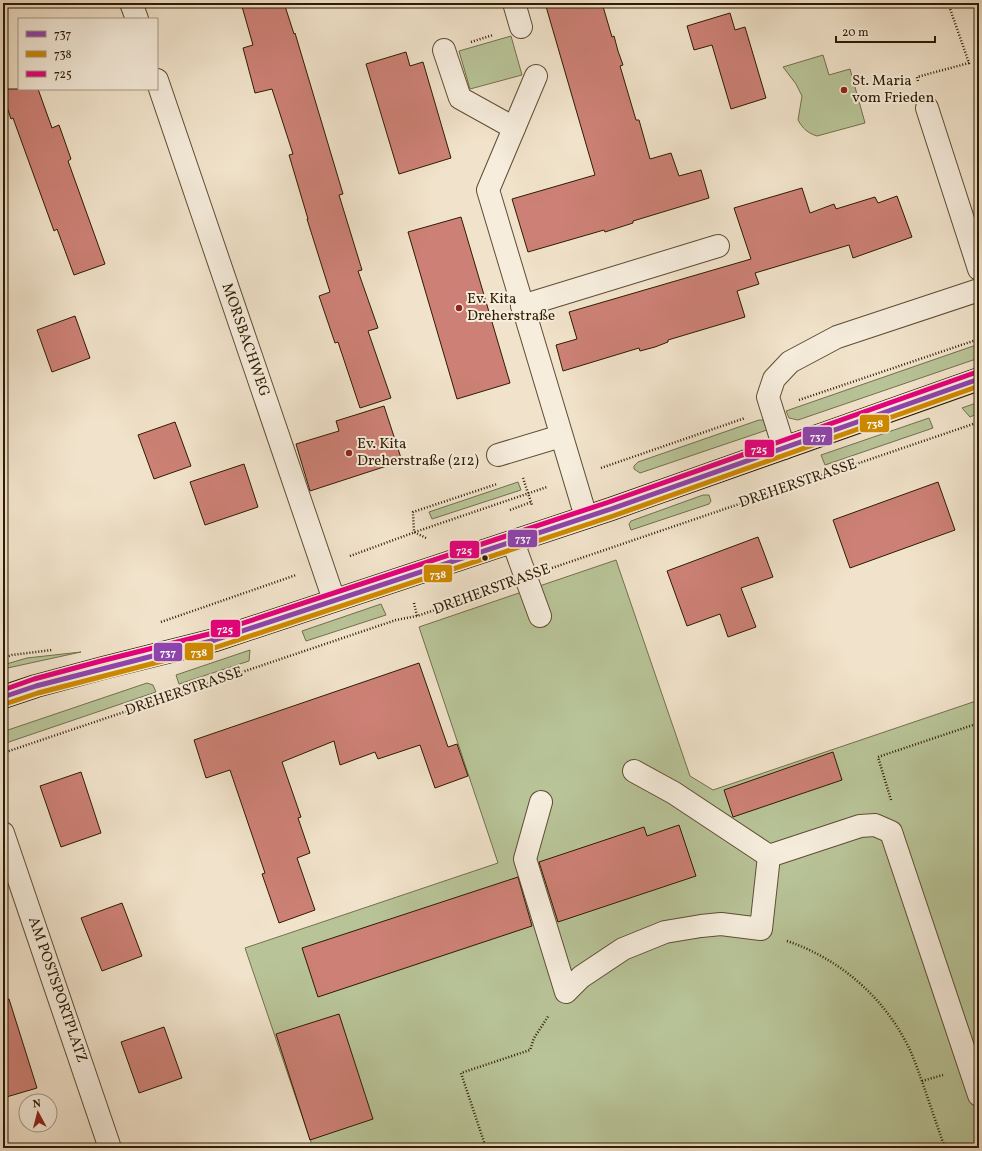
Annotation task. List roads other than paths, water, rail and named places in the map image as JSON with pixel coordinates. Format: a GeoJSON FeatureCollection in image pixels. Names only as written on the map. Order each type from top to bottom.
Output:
{"type":"FeatureCollection","features":[{"type":"Feature","properties":{"kind":"main road"},"geometry":{"type":"LineString","coordinates":[[3,697],[36,686],[214,640],[513,542],[979,380]]}},
{"type":"Feature","properties":{"kind":"street"},"geometry":{"type":"LineString","coordinates":[[132,3],[137,18]]}},
{"type":"Feature","properties":{"kind":"street"},"geometry":{"type":"LineString","coordinates":[[514,3],[521,27]]}},
{"type":"Feature","properties":{"kind":"street"},"geometry":{"type":"LineString","coordinates":[[444,50],[460,98],[514,128]]}},
{"type":"Feature","properties":{"kind":"street"},"geometry":{"type":"LineString","coordinates":[[536,76],[488,190],[586,517]]}},
{"type":"Feature","properties":{"kind":"street","name":"MORSBACHWEG"},"geometry":{"type":"LineString","coordinates":[[158,83],[334,600]]}},
{"type":"Feature","properties":{"kind":"street"},"geometry":{"type":"LineString","coordinates":[[927,108],[979,269]]}},
{"type":"Feature","properties":{"kind":"street"},"geometry":{"type":"LineString","coordinates":[[522,306],[718,246]]}},
{"type":"Feature","properties":{"kind":"street"},"geometry":{"type":"LineString","coordinates":[[784,448],[768,397],[774,379],[790,362],[837,337],[979,290]]}},
{"type":"Feature","properties":{"kind":"street"},"geometry":{"type":"LineString","coordinates":[[498,455],[561,436]]}},
{"type":"Feature","properties":{"kind":"street"},"geometry":{"type":"LineString","coordinates":[[513,542],[540,616]]}},
{"type":"Feature","properties":{"kind":"street"},"geometry":{"type":"LineString","coordinates":[[634,771],[674,793],[769,856]]}},
{"type":"Feature","properties":{"kind":"street"},"geometry":{"type":"LineString","coordinates":[[541,802],[525,859],[566,992],[581,977],[623,949],[665,932],[721,924],[761,929],[769,856]]}},
{"type":"Feature","properties":{"kind":"street"},"geometry":{"type":"LineString","coordinates":[[769,856],[860,826],[875,825],[891,832],[979,1095]]}},
{"type":"Feature","properties":{"kind":"street","name":"AM POSTSPORTPLATZ"},"geometry":{"type":"LineString","coordinates":[[3,832],[110,1148]]}},
{"type":"Feature","properties":{"kind":"place","name":"St. Maria vom Frieden"},"geometry":{"type":"Point","coordinates":[844,90]}},
{"type":"Feature","properties":{"kind":"place","name":"Ev. Kita Dreherstraße"},"geometry":{"type":"Point","coordinates":[459,308]}},
{"type":"Feature","properties":{"kind":"place","name":"Ev. Kita Dreherstraße (212)"},"geometry":{"type":"Point","coordinates":[349,453]}}]}
